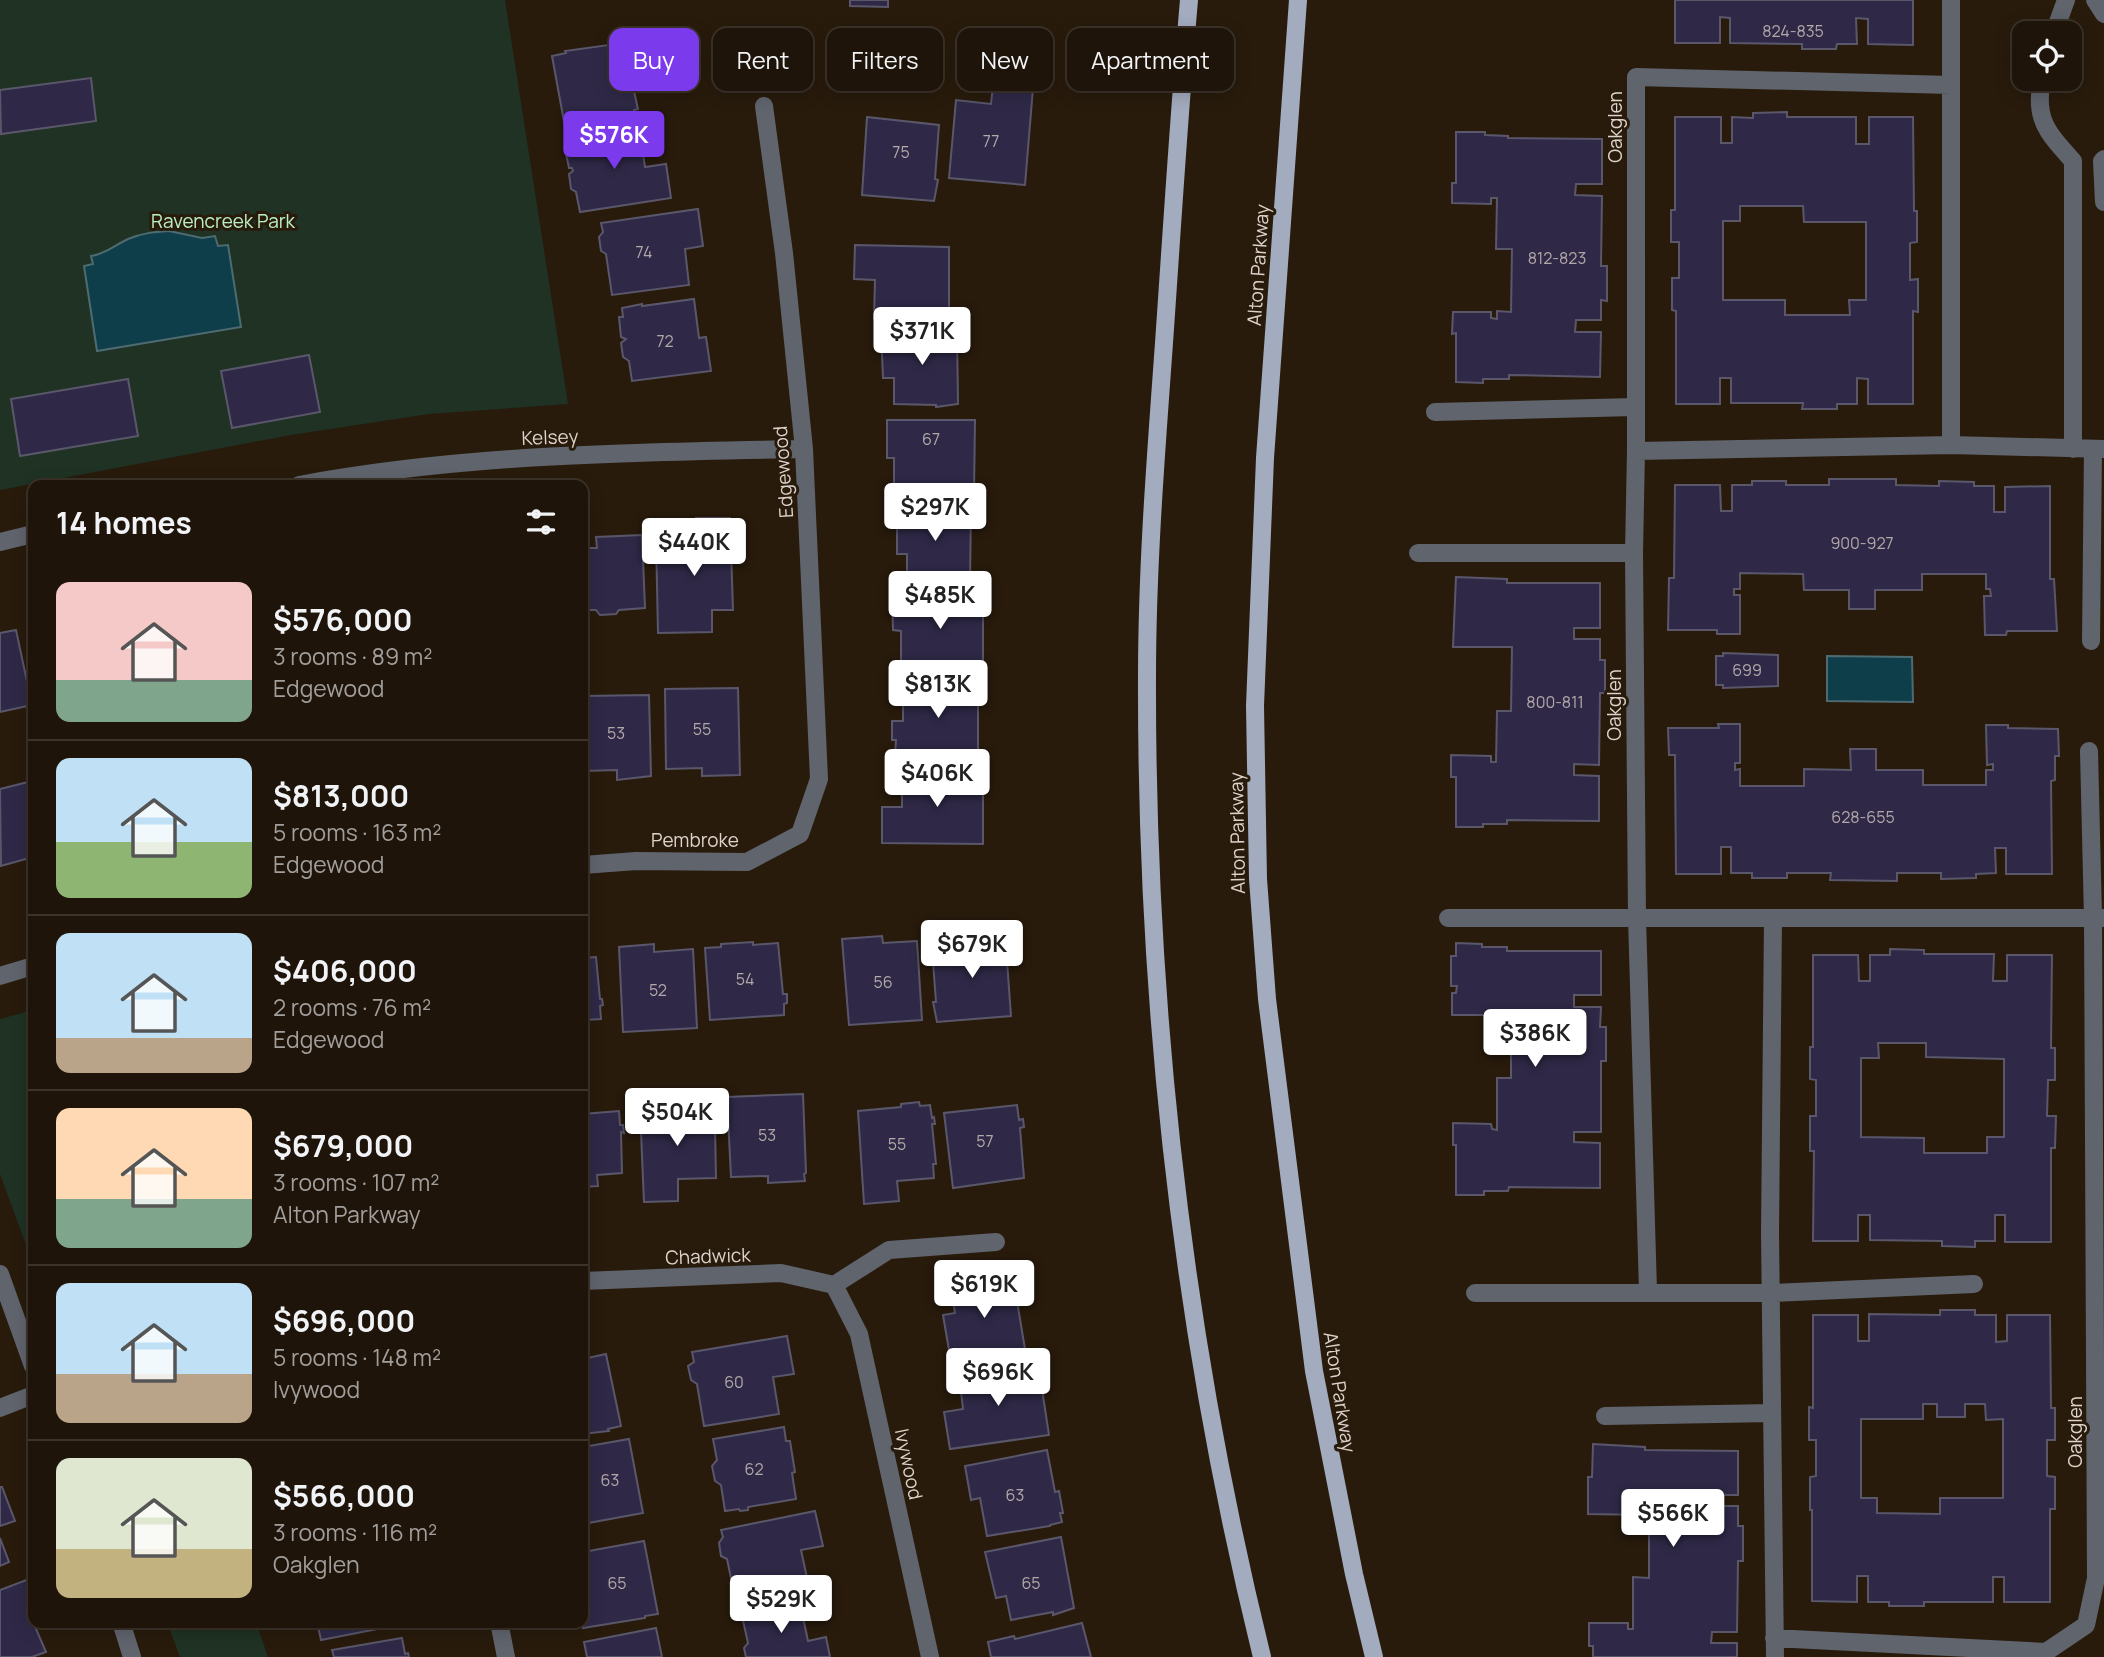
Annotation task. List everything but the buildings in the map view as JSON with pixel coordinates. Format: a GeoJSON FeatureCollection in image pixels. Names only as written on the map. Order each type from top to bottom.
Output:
{"type":"FeatureCollection","features":[{"type":"Feature","properties":{"kind":"main road"},"geometry":{"type":"LineString","coordinates":[[1189,0],[1154,490],[1147,674],[1150,865],[1161,1042],[1196,1333],[1238,1561],[1262,1657]]}},
{"type":"Feature","properties":{"kind":"main road","name":"Alton Parkway"},"geometry":{"type":"LineString","coordinates":[[1298,0],[1264,471],[1255,706],[1258,879],[1267,999],[1314,1371],[1341,1510],[1374,1657]]}},
{"type":"Feature","properties":{"kind":"street"},"geometry":{"type":"LineString","coordinates":[[1951,0],[1951,445]]}},
{"type":"Feature","properties":{"kind":"street"},"geometry":{"type":"LineString","coordinates":[[2058,21],[2066,0]]}},
{"type":"Feature","properties":{"kind":"street"},"geometry":{"type":"LineString","coordinates":[[2095,0],[2104,14]]}},
{"type":"Feature","properties":{"kind":"street","name":"Oakglen"},"geometry":{"type":"LineString","coordinates":[[1648,1291],[1637,918],[1634,553],[1636,77],[1951,85]]}},
{"type":"Feature","properties":{"kind":"street"},"geometry":{"type":"LineString","coordinates":[[2040,91],[2038,100],[2047,133],[2073,161],[2073,449]]}},
{"type":"Feature","properties":{"kind":"street","name":"Edgewood"},"geometry":{"type":"LineString","coordinates":[[764,106],[784,253],[804,449],[818,779],[800,834]]}},
{"type":"Feature","properties":{"kind":"street"},"geometry":{"type":"LineString","coordinates":[[2073,161],[2103,160],[2104,202]]}},
{"type":"Feature","properties":{"kind":"street"},"geometry":{"type":"LineString","coordinates":[[1435,412],[1634,407]]}},
{"type":"Feature","properties":{"kind":"street"},"geometry":{"type":"LineString","coordinates":[[1636,451],[1951,445],[2099,449],[2091,641]]}},
{"type":"Feature","properties":{"kind":"street","name":"Kelsey"},"geometry":{"type":"LineString","coordinates":[[326,480],[364,473],[511,459],[804,449]]}},
{"type":"Feature","properties":{"kind":"street"},"geometry":{"type":"LineString","coordinates":[[0,542],[28,535]]}},
{"type":"Feature","properties":{"kind":"street"},"geometry":{"type":"LineString","coordinates":[[1418,553],[1634,553]]}},
{"type":"Feature","properties":{"kind":"street","name":"Oakglen"},"geometry":{"type":"LineString","coordinates":[[1774,1639],[2046,1652],[2086,1625],[2100,1578],[2099,918],[2089,751]]}},
{"type":"Feature","properties":{"kind":"street","name":"Pembroke"},"geometry":{"type":"LineString","coordinates":[[588,865],[636,861],[747,862],[800,834]]}},
{"type":"Feature","properties":{"kind":"street"},"geometry":{"type":"LineString","coordinates":[[1448,918],[2099,918]]}},
{"type":"Feature","properties":{"kind":"street"},"geometry":{"type":"LineString","coordinates":[[1773,918],[1771,1293],[1775,1657]]}},
{"type":"Feature","properties":{"kind":"street"},"geometry":{"type":"LineString","coordinates":[[0,976],[28,968]]}},
{"type":"Feature","properties":{"kind":"street"},"geometry":{"type":"LineString","coordinates":[[834,1285],[889,1250],[996,1242]]}},
{"type":"Feature","properties":{"kind":"street","name":"Chadwick"},"geometry":{"type":"LineString","coordinates":[[588,1281],[782,1273],[834,1285]]}},
{"type":"Feature","properties":{"kind":"street"},"geometry":{"type":"LineString","coordinates":[[0,1274],[28,1352]]}},
{"type":"Feature","properties":{"kind":"street"},"geometry":{"type":"LineString","coordinates":[[1475,1293],[1771,1293],[1975,1284]]}},
{"type":"Feature","properties":{"kind":"street","name":"Ivywood"},"geometry":{"type":"LineString","coordinates":[[834,1285],[859,1334],[930,1657]]}},
{"type":"Feature","properties":{"kind":"street"},"geometry":{"type":"LineString","coordinates":[[0,1408],[28,1397]]}},
{"type":"Feature","properties":{"kind":"street"},"geometry":{"type":"LineString","coordinates":[[1605,1416],[1772,1413]]}},
{"type":"Feature","properties":{"kind":"street"},"geometry":{"type":"LineString","coordinates":[[123,1628],[132,1657]]}},
{"type":"Feature","properties":{"kind":"street"},"geometry":{"type":"LineString","coordinates":[[500,1628],[506,1657]]}},
{"type":"Feature","properties":{"kind":"green space","name":"Ravencreek Park"},"geometry":{"type":"Polygon","coordinates":[[[0,0],[505,0],[568,404],[429,414],[291,435],[53,480],[28,480],[28,485],[0,490],[0,0]]]}},
{"type":"Feature","properties":{"kind":"green space"},"geometry":{"type":"Polygon","coordinates":[[[28,1011],[28,1250],[0,1174],[0,1019],[28,1011]]]}},
{"type":"Feature","properties":{"kind":"green space"},"geometry":{"type":"Polygon","coordinates":[[[169,1628],[258,1628],[268,1657],[180,1657],[169,1628]]]}},
{"type":"Feature","properties":{"kind":"water"},"geometry":{"type":"Polygon","coordinates":[[[169,231],[202,238],[215,236],[218,246],[228,245],[241,327],[97,351],[84,266],[93,264],[91,256],[128,239],[169,231]]]}},
{"type":"Feature","properties":{"kind":"water"},"geometry":{"type":"Polygon","coordinates":[[[1827,656],[1912,657],[1913,702],[1827,701],[1827,656]]]}}]}
